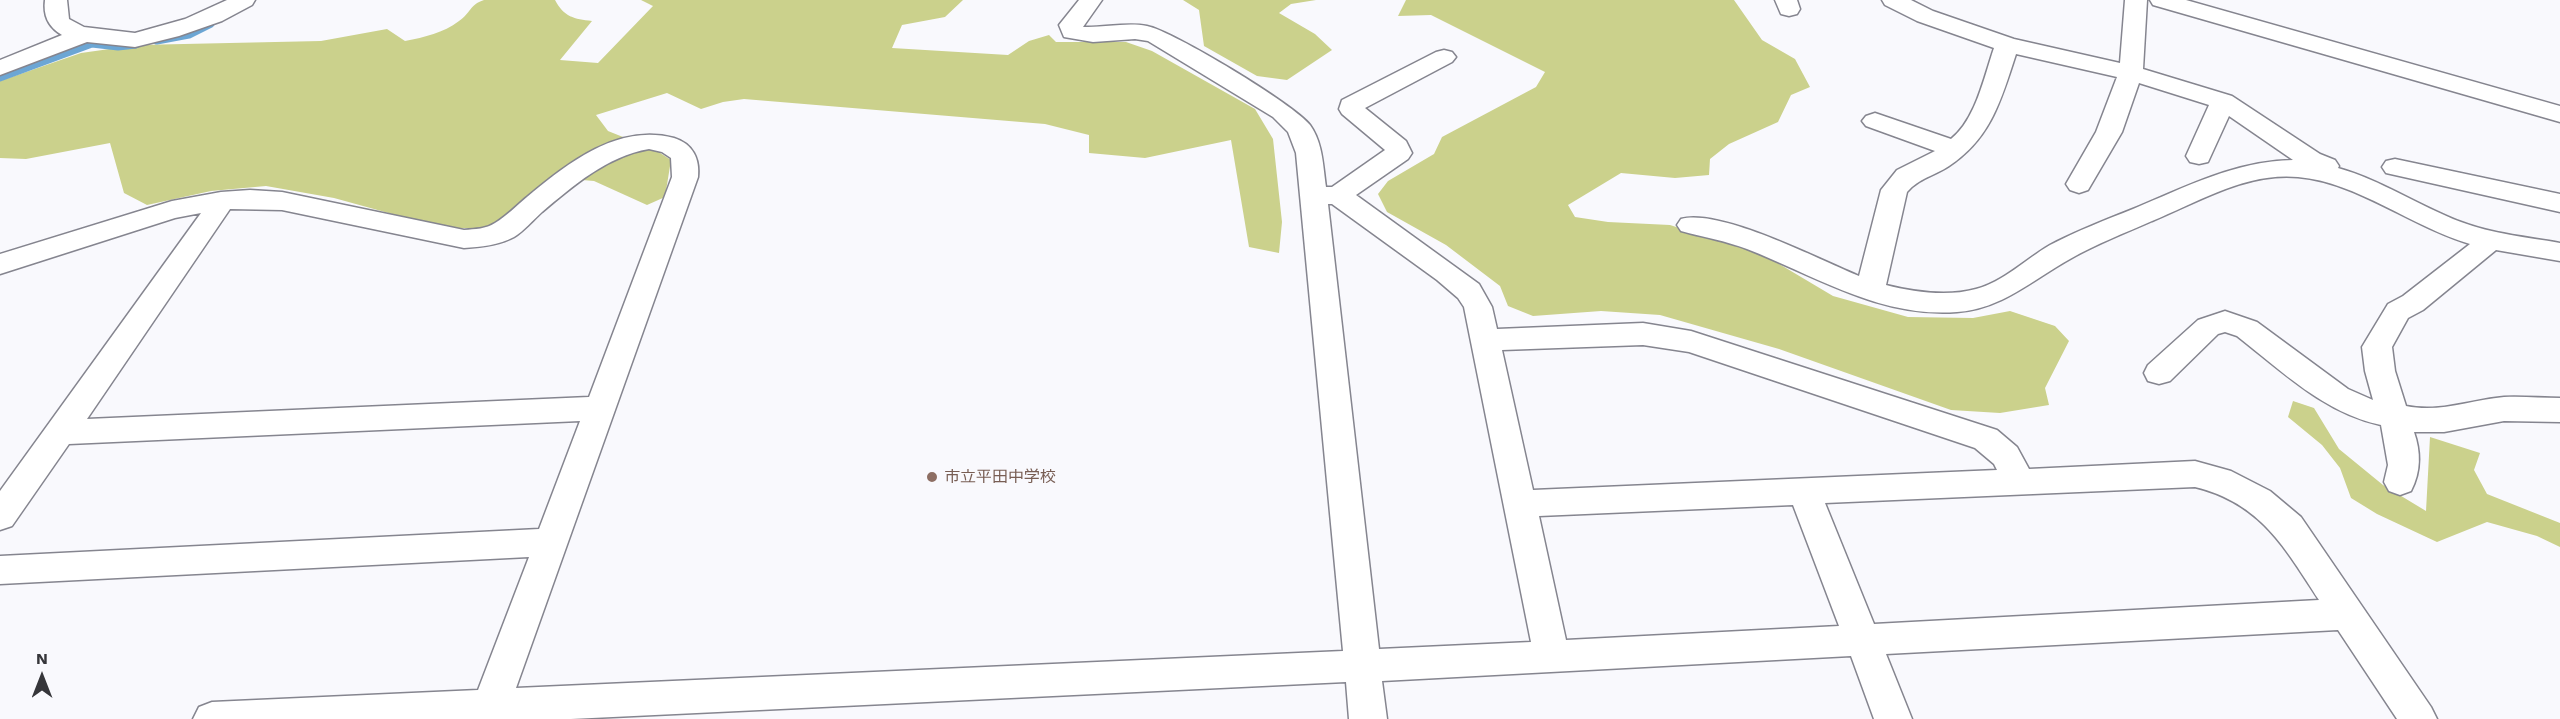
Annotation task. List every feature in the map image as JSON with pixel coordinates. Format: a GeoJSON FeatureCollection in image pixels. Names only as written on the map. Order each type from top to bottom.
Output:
{"type":"FeatureCollection","features":[{"type":"Feature","properties":{"kind":"street"},"geometry":{"type":"LineString","coordinates":[[56,0],[54,10],[60,24],[68,31],[116,40],[136,40],[186,28],[213,18],[244,0]]}},
{"type":"Feature","properties":{"kind":"street"},"geometry":{"type":"LineString","coordinates":[[1054,13],[1078,0]]}},
{"type":"Feature","properties":{"kind":"street"},"geometry":{"type":"LineString","coordinates":[[1092,0],[1071,25],[1072,32],[1083,36],[1145,32],[1237,83],[1282,112],[1300,129],[1326,195],[1368,719]]}},
{"type":"Feature","properties":{"kind":"street"},"geometry":{"type":"LineString","coordinates":[[1893,0],[1925,16],[2007,45],[2131,73],[2223,101],[2311,160],[2376,185],[2412,203],[2426,218]]}},
{"type":"Feature","properties":{"kind":"street"},"geometry":{"type":"LineString","coordinates":[[2079,184],[2109,132],[2131,73],[2136,0]]}},
{"type":"Feature","properties":{"kind":"street"},"geometry":{"type":"LineString","coordinates":[[2161,0],[2560,114]]}},
{"type":"Feature","properties":{"kind":"street"},"geometry":{"type":"LineString","coordinates":[[0,68],[86,34]]}},
{"type":"Feature","properties":{"kind":"street"},"geometry":{"type":"LineString","coordinates":[[1871,291],[1894,190],[1906,176],[1939,161],[1968,138],[1988,102],[2007,45]]}},
{"type":"Feature","properties":{"kind":"street"},"geometry":{"type":"LineString","coordinates":[[1326,195],[1399,153],[1397,147],[1351,109],[1351,105],[1444,57]]}},
{"type":"Feature","properties":{"kind":"street"},"geometry":{"type":"LineString","coordinates":[[2199,156],[2223,101]]}},
{"type":"Feature","properties":{"kind":"street"},"geometry":{"type":"LineString","coordinates":[[1875,121],[1955,149]]}},
{"type":"Feature","properties":{"kind":"street"},"geometry":{"type":"LineString","coordinates":[[0,264],[172,210],[221,201],[250,199],[282,201],[464,239],[485,237],[504,230],[597,157],[618,146],[642,141],[666,143],[681,151],[687,160],[685,177],[488,713]]}},
{"type":"Feature","properties":{"kind":"street"},"geometry":{"type":"LineString","coordinates":[[2395,167],[2560,203]]}},
{"type":"Feature","properties":{"kind":"street"},"geometry":{"type":"LineString","coordinates":[[1691,225],[1722,231],[1762,244],[1836,280],[1900,300],[1930,303],[1960,302],[1988,297],[2020,280],[2059,252],[2228,177],[2260,170],[2296,168],[2326,174],[2452,229],[2560,252]]}},
{"type":"Feature","properties":{"kind":"street"},"geometry":{"type":"LineString","coordinates":[[2400,482],[2404,465],[2401,439],[2380,371],[2378,347],[2398,311],[2413,303],[2485,246],[2499,240],[2507,229],[2498,190]]}},
{"type":"Feature","properties":{"kind":"street"},"geometry":{"type":"LineString","coordinates":[[1326,195],[1469,291],[1478,307],[1552,657]]}},
{"type":"Feature","properties":{"kind":"street"},"geometry":{"type":"LineString","coordinates":[[0,517],[213,217],[221,201]]}},
{"type":"Feature","properties":{"kind":"street"},"geometry":{"type":"LineString","coordinates":[[2159,373],[2208,327],[2225,321],[2247,329],[2337,397],[2362,409],[2420,421],[2444,420],[2504,409],[2560,410]]}},
{"type":"Feature","properties":{"kind":"street"},"geometry":{"type":"LineString","coordinates":[[1485,340],[1643,333],[1691,342],[1986,439],[2006,456],[2019,481]]}},
{"type":"Feature","properties":{"kind":"street"},"geometry":{"type":"LineString","coordinates":[[62,432],[599,408]]}},
{"type":"Feature","properties":{"kind":"street"},"geometry":{"type":"LineString","coordinates":[[1519,504],[2195,474],[2220,480],[2258,500],[2289,527],[2418,719]]}},
{"type":"Feature","properties":{"kind":"street"},"geometry":{"type":"LineString","coordinates":[[1804,491],[1893,719]]}},
{"type":"Feature","properties":{"kind":"street"},"geometry":{"type":"LineString","coordinates":[[0,570],[550,542]]}},
{"type":"Feature","properties":{"kind":"street"},"geometry":{"type":"LineString","coordinates":[[212,719],[488,713],[2347,614]]}},
{"type":"Feature","properties":{"kind":"green space"},"geometry":{"type":"Polygon","coordinates":[[[484,0],[555,0],[566,14],[592,21],[560,60],[598,63],[653,6],[641,0],[963,0],[945,17],[902,25],[892,48],[1008,55],[1029,41],[1049,35],[1056,42],[1126,42],[1152,51],[1255,109],[1273,139],[1282,222],[1279,253],[1249,247],[1231,140],[1145,158],[1089,153],[1089,135],[1045,124],[744,99],[723,102],[701,109],[667,93],[596,115],[608,131],[623,137],[637,148],[657,151],[671,160],[665,197],[647,205],[594,181],[559,178],[515,212],[488,228],[443,228],[334,198],[266,186],[211,191],[147,205],[124,193],[110,143],[26,159],[0,158],[0,81],[81,53],[138,45],[321,41],[387,29],[405,41],[447,29],[463,18],[475,4],[484,0]]]}},
{"type":"Feature","properties":{"kind":"green space"},"geometry":{"type":"Polygon","coordinates":[[[1183,0],[1316,0],[1291,4],[1279,13],[1315,34],[1332,50],[1287,80],[1257,76],[1204,46],[1199,10],[1183,0]]]}},
{"type":"Feature","properties":{"kind":"green space"},"geometry":{"type":"Polygon","coordinates":[[[1406,0],[1734,0],[1762,40],[1795,59],[1810,87],[1791,95],[1778,122],[1729,144],[1710,159],[1709,175],[1675,178],[1621,173],[1568,205],[1575,217],[1608,222],[1670,225],[1764,255],[1833,296],[1908,317],[1973,318],[2010,311],[2055,326],[2069,341],[2045,388],[2049,405],[2000,413],[1951,410],[1779,349],[1660,315],[1601,311],[1533,316],[1508,306],[1500,286],[1446,245],[1387,212],[1378,194],[1388,181],[1434,154],[1442,137],[1536,87],[1545,72],[1431,15],[1398,16],[1406,0]]]}},
{"type":"Feature","properties":{"kind":"green space"},"geometry":{"type":"Polygon","coordinates":[[[2293,401],[2314,408],[2339,449],[2383,485],[2426,511],[2430,437],[2480,453],[2474,470],[2487,494],[2560,523],[2560,547],[2537,536],[2487,522],[2437,542],[2377,514],[2351,498],[2340,468],[2322,445],[2288,417],[2293,401]]]}},
{"type":"Feature","properties":{"kind":"waterway"},"geometry":{"type":"LineString","coordinates":[[157,41],[189,35],[211,24]]}},
{"type":"Feature","properties":{"kind":"waterway"},"geometry":{"type":"LineString","coordinates":[[0,78],[92,44],[118,47],[136,45]]}},
{"type":"Feature","properties":{"kind":"place","name":"市立平田中学校"},"geometry":{"type":"Point","coordinates":[932,477]}}]}
